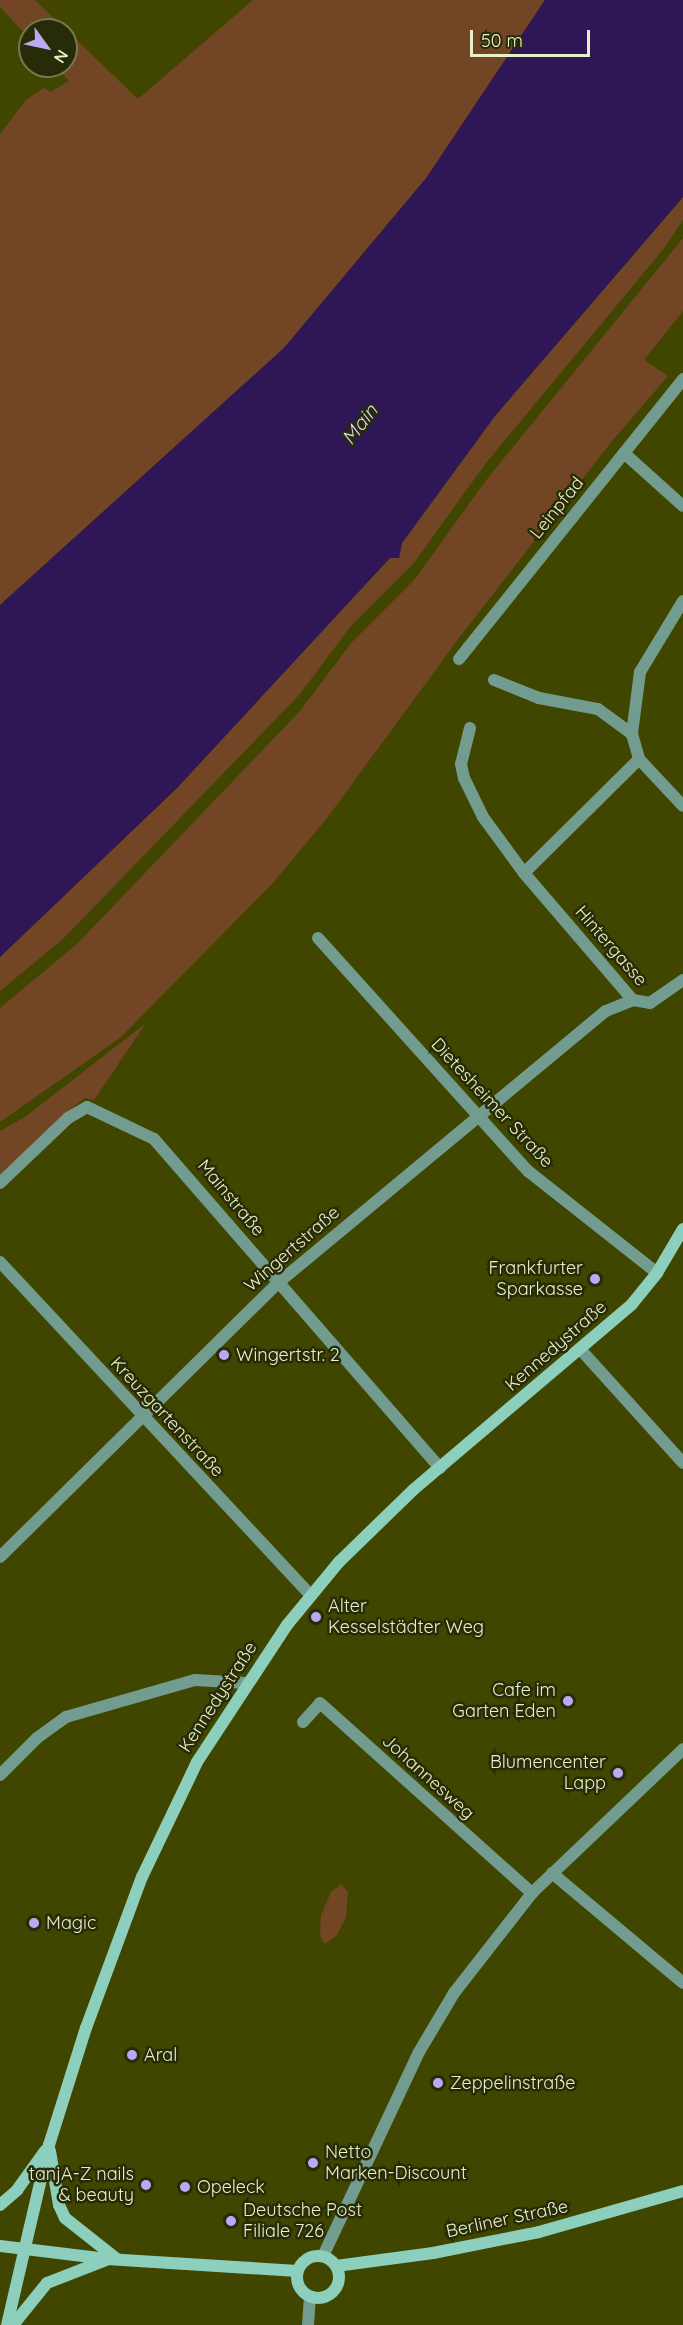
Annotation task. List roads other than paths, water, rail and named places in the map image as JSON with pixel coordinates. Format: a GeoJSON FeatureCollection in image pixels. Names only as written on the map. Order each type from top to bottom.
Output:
{"type":"FeatureCollection","features":[{"type":"Feature","properties":{"kind":"main road","name":"Kennedystraße"},"geometry":{"type":"LineString","coordinates":[[7,2325],[49,2145],[104,1976],[151,1856],[197,1762],[247,1683],[310,1594],[368,1532],[632,1304],[657,1273],[683,1229]]}},
{"type":"Feature","properties":{"kind":"main road"},"geometry":{"type":"LineString","coordinates":[[0,2205],[17,2190],[49,2145]]}},
{"type":"Feature","properties":{"kind":"main road"},"geometry":{"type":"LineString","coordinates":[[49,2145],[59,2205],[65,2218],[113,2259]]}},
{"type":"Feature","properties":{"kind":"main road","name":"Berliner Straße"},"geometry":{"type":"LineString","coordinates":[[336,2266],[433,2253],[528,2234],[628,2210],[683,2191]]}},
{"type":"Feature","properties":{"kind":"main road"},"geometry":{"type":"LineString","coordinates":[[0,2246],[113,2259],[298,2271]]}},
{"type":"Feature","properties":{"kind":"main road"},"geometry":{"type":"LineString","coordinates":[[323,2256],[336,2266],[339,2279],[333,2291],[322,2298],[310,2297],[299,2285],[298,2271],[307,2259],[323,2256]]}},
{"type":"Feature","properties":{"kind":"main road"},"geometry":{"type":"LineString","coordinates":[[14,2325],[47,2283],[113,2259]]}},
{"type":"Feature","properties":{"kind":"street","name":"Leinpfad"},"geometry":{"type":"LineString","coordinates":[[459,659],[683,379]]}},
{"type":"Feature","properties":{"kind":"street"},"geometry":{"type":"LineString","coordinates":[[624,453],[683,506]]}},
{"type":"Feature","properties":{"kind":"street"},"geometry":{"type":"LineString","coordinates":[[683,601],[640,672],[632,734],[639,759],[683,806]]}},
{"type":"Feature","properties":{"kind":"street"},"geometry":{"type":"LineString","coordinates":[[494,680],[539,698],[598,709],[632,734]]}},
{"type":"Feature","properties":{"kind":"street","name":"Hintergasse"},"geometry":{"type":"LineString","coordinates":[[470,728],[461,764],[464,778],[483,817],[524,873],[633,1000],[650,1003],[683,980]]}},
{"type":"Feature","properties":{"kind":"street"},"geometry":{"type":"LineString","coordinates":[[524,873],[639,759]]}},
{"type":"Feature","properties":{"kind":"street","name":"Dietesheimer Straße"},"geometry":{"type":"LineString","coordinates":[[318,938],[475,1116],[533,1175],[657,1273]]}},
{"type":"Feature","properties":{"kind":"street","name":"Wingertstraße"},"geometry":{"type":"LineString","coordinates":[[0,1557],[278,1283],[475,1116],[606,1011],[633,1000]]}},
{"type":"Feature","properties":{"kind":"street","name":"Mainstraße"},"geometry":{"type":"LineString","coordinates":[[0,1183],[68,1118],[87,1107],[96,1108],[165,1148],[278,1283],[440,1468]]}},
{"type":"Feature","properties":{"kind":"street","name":"Kreuzgartenstraße"},"geometry":{"type":"LineString","coordinates":[[0,1262],[142,1417],[310,1594]]}},
{"type":"Feature","properties":{"kind":"street"},"geometry":{"type":"LineString","coordinates":[[581,1350],[683,1463]]}},
{"type":"Feature","properties":{"kind":"street"},"geometry":{"type":"LineString","coordinates":[[0,1775],[37,1738],[66,1717],[195,1680],[247,1683]]}},
{"type":"Feature","properties":{"kind":"street","name":"Johannesweg"},"geometry":{"type":"LineString","coordinates":[[303,1722],[320,1703],[531,1893]]}},
{"type":"Feature","properties":{"kind":"street"},"geometry":{"type":"LineString","coordinates":[[323,2256],[418,2052],[454,1993],[531,1893],[683,1749]]}},
{"type":"Feature","properties":{"kind":"street"},"geometry":{"type":"LineString","coordinates":[[552,1874],[683,1983]]}},
{"type":"Feature","properties":{"kind":"street"},"geometry":{"type":"LineString","coordinates":[[308,2325],[310,2297]]}},
{"type":"Feature","properties":{"kind":"water","name":"Main"},"geometry":{"type":"Polygon","coordinates":[[[545,0],[683,0],[683,197],[495,416],[402,543],[399,558],[390,558],[177,788],[0,957],[0,605],[284,348],[427,177],[545,0]]]}},
{"type":"Feature","properties":{"kind":"place","name":"Frankfurter Sparkasse"},"geometry":{"type":"Point","coordinates":[595,1279]}},
{"type":"Feature","properties":{"kind":"place","name":"Wingertstr. 2"},"geometry":{"type":"Point","coordinates":[224,1355]}},
{"type":"Feature","properties":{"kind":"place","name":"Alter Kesselstädter Weg"},"geometry":{"type":"Point","coordinates":[316,1617]}},
{"type":"Feature","properties":{"kind":"place","name":"Cafe im Garten Eden"},"geometry":{"type":"Point","coordinates":[568,1701]}},
{"type":"Feature","properties":{"kind":"place","name":"Blumencenter Lapp"},"geometry":{"type":"Point","coordinates":[618,1773]}},
{"type":"Feature","properties":{"kind":"place","name":"Magic"},"geometry":{"type":"Point","coordinates":[34,1923]}},
{"type":"Feature","properties":{"kind":"place","name":"Aral"},"geometry":{"type":"Point","coordinates":[132,2055]}},
{"type":"Feature","properties":{"kind":"place","name":"Zeppelinstraße"},"geometry":{"type":"Point","coordinates":[438,2083]}},
{"type":"Feature","properties":{"kind":"place","name":"Netto Marken-Discount"},"geometry":{"type":"Point","coordinates":[313,2163]}},
{"type":"Feature","properties":{"kind":"place","name":"tanjA-Z nails & beauty"},"geometry":{"type":"Point","coordinates":[146,2185]}},
{"type":"Feature","properties":{"kind":"place","name":"Opeleck"},"geometry":{"type":"Point","coordinates":[185,2187]}},
{"type":"Feature","properties":{"kind":"place","name":"Deutsche Post Filiale 726"},"geometry":{"type":"Point","coordinates":[231,2221]}}]}
